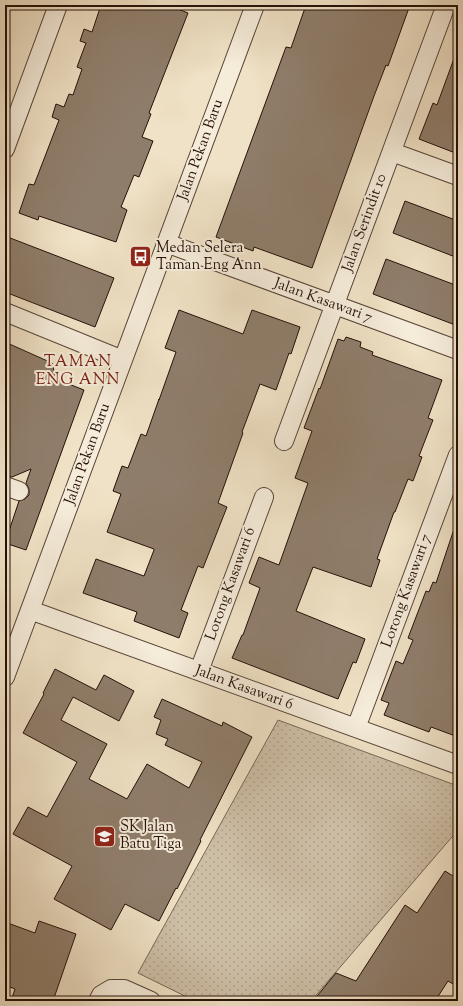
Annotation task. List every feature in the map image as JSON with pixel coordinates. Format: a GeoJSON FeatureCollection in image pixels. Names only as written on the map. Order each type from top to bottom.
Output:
{"type":"FeatureCollection","features":[{"type":"Feature","properties":{"kind":"street"},"geometry":{"type":"LineString","coordinates":[[5,149],[8,131],[58,5]]}},
{"type":"Feature","properties":{"kind":"street","name":"Jalan Pekan Baru"},"geometry":{"type":"LineString","coordinates":[[5,677],[255,5]]}},
{"type":"Feature","properties":{"kind":"street","name":"Jalan Serindit 10"},"geometry":{"type":"LineString","coordinates":[[284,441],[446,5]]}},
{"type":"Feature","properties":{"kind":"street"},"geometry":{"type":"LineString","coordinates":[[392,152],[458,176]]}},
{"type":"Feature","properties":{"kind":"street","name":"Jalan Kasawari 7"},"geometry":{"type":"LineString","coordinates":[[166,243],[458,350]]}},
{"type":"Feature","properties":{"kind":"street"},"geometry":{"type":"LineString","coordinates":[[5,312],[123,360]]}},
{"type":"Feature","properties":{"kind":"street","name":"Lorong Kasawari 7"},"geometry":{"type":"LineString","coordinates":[[356,728],[458,454]]}},
{"type":"Feature","properties":{"kind":"street","name":"Lorong Kasawari 6"},"geometry":{"type":"LineString","coordinates":[[199,671],[264,497]]}},
{"type":"Feature","properties":{"kind":"street","name":"Jalan Kasawari 6"},"geometry":{"type":"LineString","coordinates":[[30,610],[458,765]]}},
{"type":"Feature","properties":{"kind":"street"},"geometry":{"type":"LineString","coordinates":[[98,1001],[101,995],[111,990],[124,989],[151,1001]]}},
{"type":"Feature","properties":{"kind":"shaded area"},"geometry":{"type":"Polygon","coordinates":[[[278,720],[458,786],[458,830],[311,1001],[195,1001],[138,973],[278,720]]]}},
{"type":"Feature","properties":{"kind":"building"},"geometry":{"type":"Polygon","coordinates":[[[101,5],[168,5],[188,13],[149,113],[151,114],[142,137],[153,141],[139,177],[134,175],[121,207],[127,210],[116,242],[39,216],[38,220],[19,213],[29,184],[34,185],[59,120],[52,117],[56,104],[64,107],[69,94],[73,95],[82,69],[77,67],[86,43],[80,41],[84,29],[92,32],[101,5]]]}},
{"type":"Feature","properties":{"kind":"building"},"geometry":{"type":"Polygon","coordinates":[[[306,5],[410,5],[388,66],[386,65],[374,96],[312,268],[254,247],[253,251],[216,237],[286,47],[291,48],[306,5]]]}},
{"type":"Feature","properties":{"kind":"building"},"geometry":{"type":"Polygon","coordinates":[[[456,53],[458,53],[458,154],[419,139],[433,103],[437,105],[456,53]]]}},
{"type":"Feature","properties":{"kind":"building"},"geometry":{"type":"Polygon","coordinates":[[[405,201],[458,221],[458,258],[393,233],[405,201]]]}},
{"type":"Feature","properties":{"kind":"building"},"geometry":{"type":"Polygon","coordinates":[[[5,236],[114,278],[95,327],[5,292],[5,236]]]}},
{"type":"Feature","properties":{"kind":"building"},"geometry":{"type":"Polygon","coordinates":[[[386,259],[458,286],[458,326],[373,294],[386,259]]]}},
{"type":"Feature","properties":{"kind":"building"},"geometry":{"type":"Polygon","coordinates":[[[179,310],[243,334],[252,310],[300,327],[291,354],[289,353],[276,390],[260,384],[218,503],[227,507],[203,568],[198,566],[181,610],[188,613],[179,638],[134,621],[137,612],[83,593],[96,559],[144,576],[154,550],[107,532],[121,494],[113,491],[122,466],[128,468],[141,434],[146,436],[176,352],[165,348],[179,310]]]}},
{"type":"Feature","properties":{"kind":"building"},"geometry":{"type":"Polygon","coordinates":[[[346,337],[361,342],[360,347],[373,352],[372,355],[442,380],[428,418],[433,420],[419,456],[422,457],[413,481],[408,479],[394,512],[377,559],[380,560],[371,587],[313,567],[296,611],[365,639],[356,663],[353,662],[338,699],[232,658],[243,635],[260,588],[249,583],[259,557],[279,565],[308,483],[295,478],[312,431],[304,428],[338,339],[344,341],[346,337]]]}},
{"type":"Feature","properties":{"kind":"building"},"geometry":{"type":"Polygon","coordinates":[[[5,342],[52,363],[56,379],[84,390],[26,550],[5,543],[19,501],[25,499],[29,495],[29,489],[26,483],[31,469],[12,477],[5,476],[5,342]]]}},
{"type":"Feature","properties":{"kind":"building"},"geometry":{"type":"Polygon","coordinates":[[[455,526],[458,526],[458,737],[431,727],[429,732],[384,715],[389,703],[381,700],[396,661],[403,664],[413,640],[408,638],[426,591],[429,592],[433,582],[436,583],[455,526]]]}},
{"type":"Feature","properties":{"kind":"building"},"geometry":{"type":"Polygon","coordinates":[[[55,669],[96,690],[104,675],[134,691],[119,721],[73,697],[61,720],[107,744],[89,779],[127,799],[147,764],[189,788],[202,762],[165,745],[168,739],[156,734],[161,720],[154,717],[162,699],[222,726],[223,722],[252,737],[177,889],[176,888],[159,921],[125,904],[111,930],[54,899],[72,866],[13,834],[28,807],[47,817],[77,762],[23,733],[44,694],[43,693],[55,669]]]}},
{"type":"Feature","properties":{"kind":"building"},"geometry":{"type":"Polygon","coordinates":[[[445,871],[458,879],[458,987],[448,981],[435,1001],[313,1001],[336,973],[356,981],[405,905],[417,913],[445,871]]]}},
{"type":"Feature","properties":{"kind":"building"},"geometry":{"type":"Polygon","coordinates":[[[39,921],[76,934],[53,1001],[11,1001],[15,989],[5,985],[5,922],[35,933],[39,921]]]}},
{"type":"Feature","properties":{"kind":"place","name":"Medan Selera Taman Eng Ann"},"geometry":{"type":"Point","coordinates":[140,257]}},
{"type":"Feature","properties":{"kind":"place","name":"SK Jalan Batu Tiga"},"geometry":{"type":"Point","coordinates":[105,836]}},
{"type":"Feature","properties":{"kind":"district","name":"TAMAN ENG ANN"},"geometry":{"type":"Point","coordinates":[78,371]}}]}
